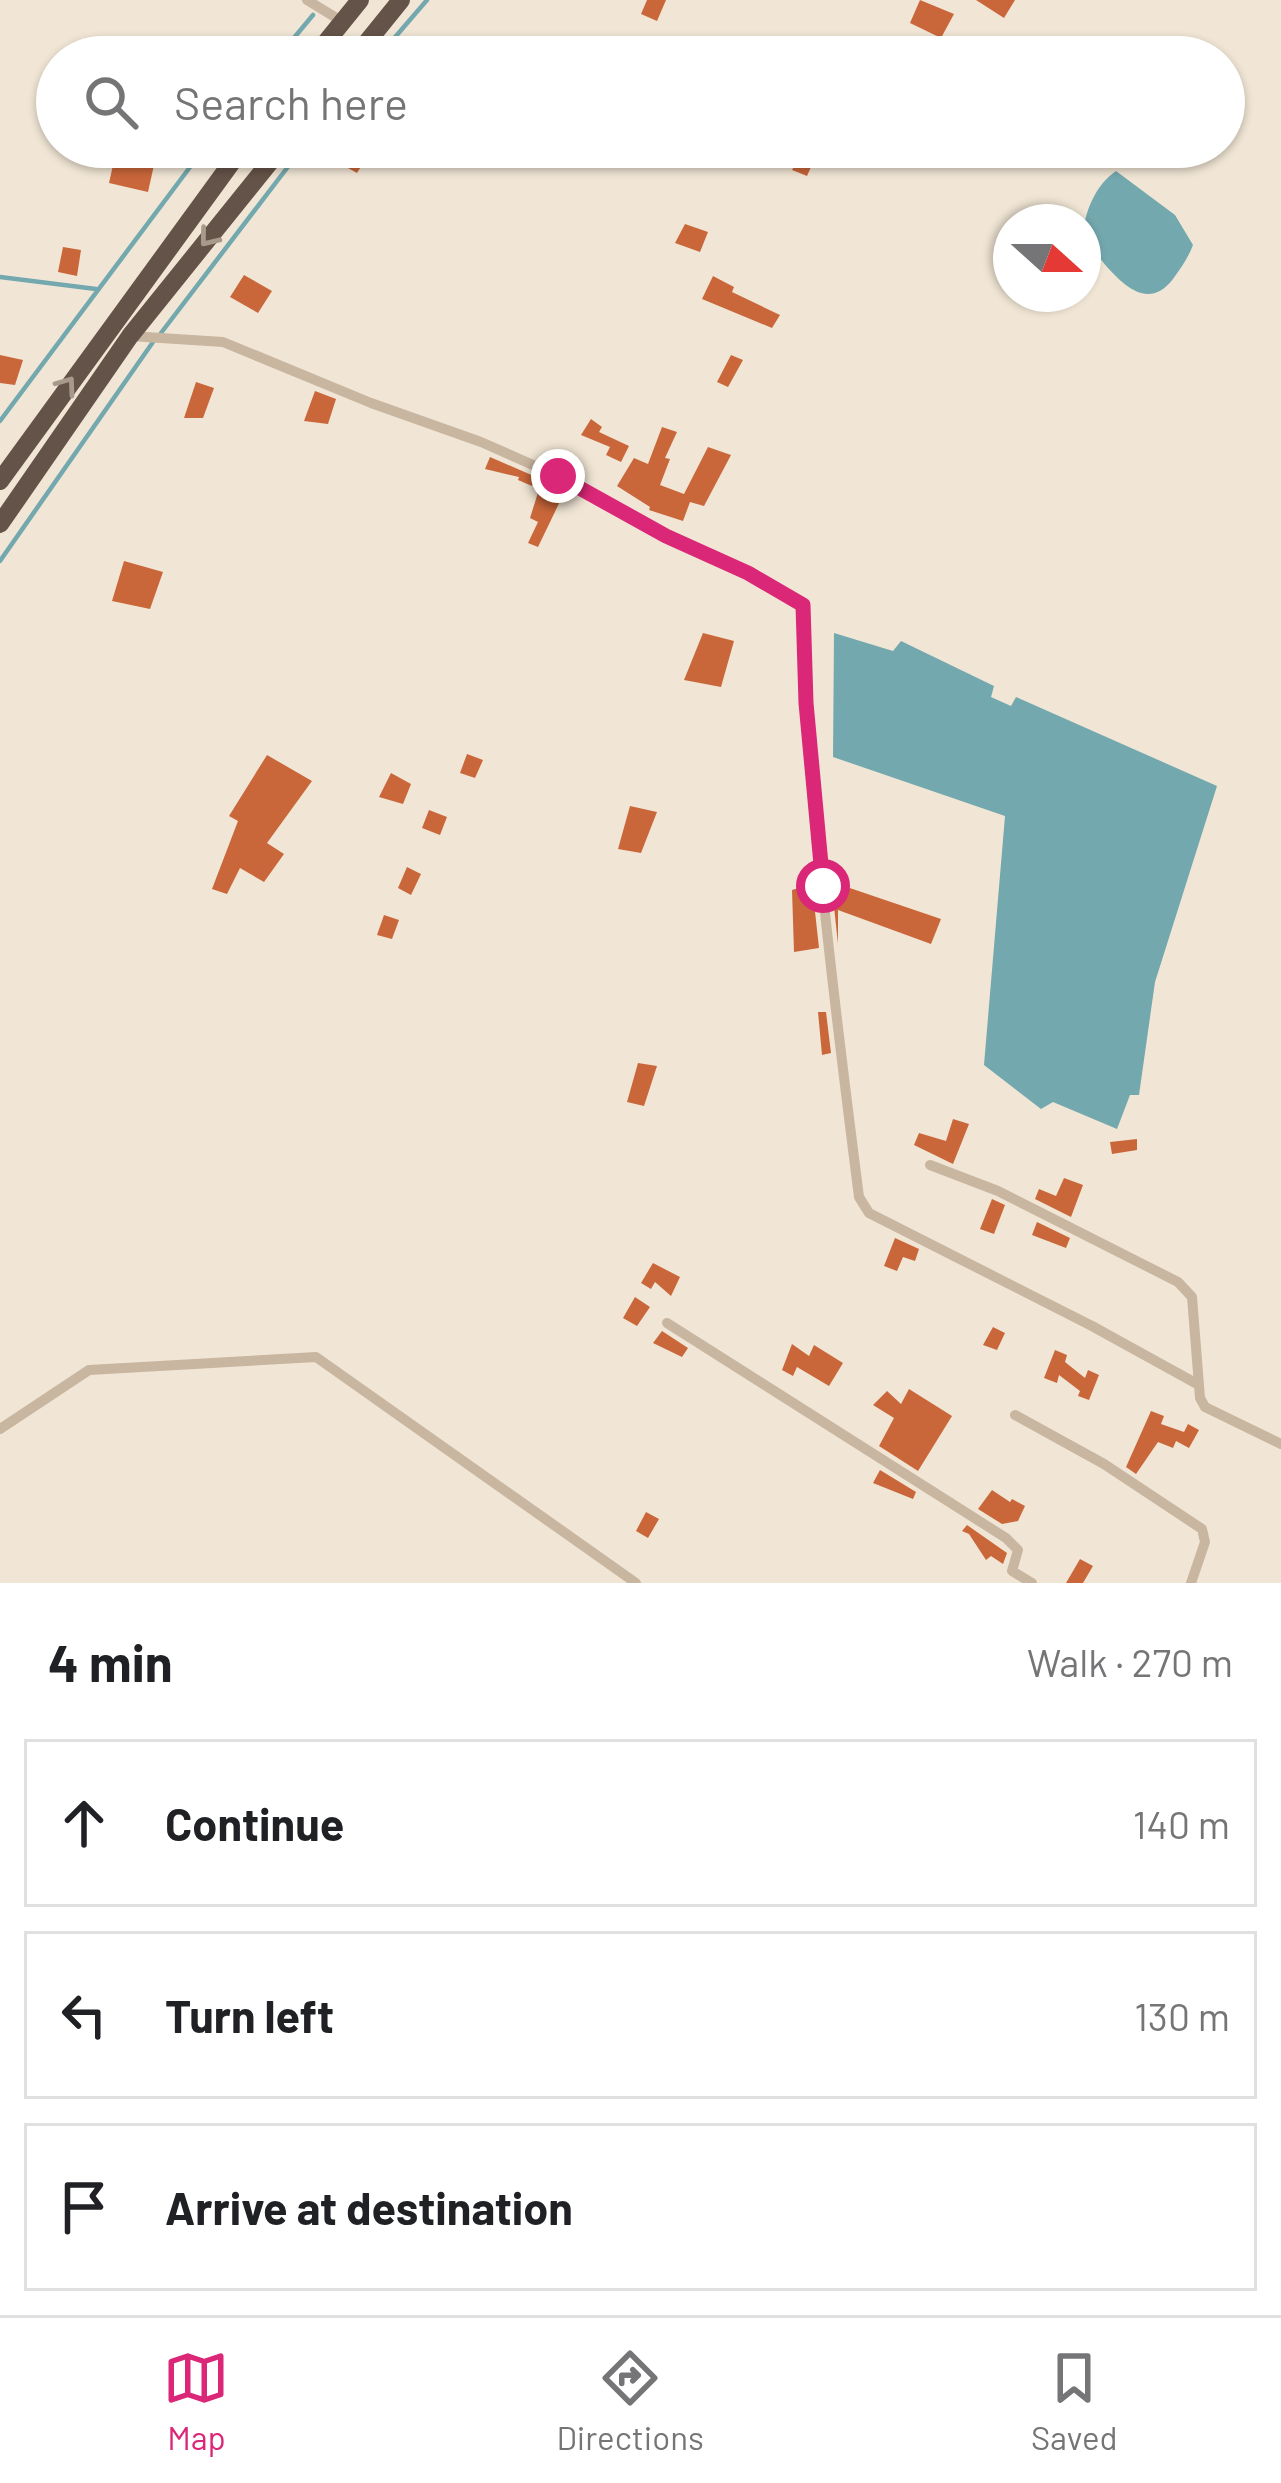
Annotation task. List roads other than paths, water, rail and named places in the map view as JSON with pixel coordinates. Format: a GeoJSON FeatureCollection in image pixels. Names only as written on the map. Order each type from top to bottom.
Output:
{"type":"FeatureCollection","features":[{"type":"Feature","properties":{"kind":"highway"},"geometry":{"type":"LineString","coordinates":[[331,36],[360,0]]}},
{"type":"Feature","properties":{"kind":"highway"},"geometry":{"type":"LineString","coordinates":[[372,36],[401,0]]}},
{"type":"Feature","properties":{"kind":"highway"},"geometry":{"type":"LineString","coordinates":[[0,481],[228,168]]}},
{"type":"Feature","properties":{"kind":"highway"},"geometry":{"type":"LineString","coordinates":[[0,524],[130,336],[265,168]]}},
{"type":"Feature","properties":{"kind":"street"},"geometry":{"type":"LineString","coordinates":[[307,0],[343,22]]}},
{"type":"Feature","properties":{"kind":"street"},"geometry":{"type":"LineString","coordinates":[[130,336],[223,342],[524,459],[803,605],[806,703],[823,886],[859,1197],[869,1213],[1199,1385]]}},
{"type":"Feature","properties":{"kind":"street"},"geometry":{"type":"LineString","coordinates":[[930,1165],[998,1191],[1178,1282],[1192,1297],[1205,1407],[1281,1444]]}},
{"type":"Feature","properties":{"kind":"street"},"geometry":{"type":"LineString","coordinates":[[668,1323],[1006,1538],[1018,1550],[1010,1568],[1032,1583]]}},
{"type":"Feature","properties":{"kind":"street"},"geometry":{"type":"LineString","coordinates":[[0,1429],[89,1370],[316,1357],[636,1583]]}},
{"type":"Feature","properties":{"kind":"street"},"geometry":{"type":"LineString","coordinates":[[1015,1415],[1104,1464],[1202,1529],[1205,1542],[1191,1583]]}},
{"type":"Feature","properties":{"kind":"water"},"geometry":{"type":"Polygon","coordinates":[[[1116,171],[1175,215],[1193,245],[1161,290],[1137,291],[1101,259],[1101,204],[1091,204],[1116,171]]]}},
{"type":"Feature","properties":{"kind":"water"},"geometry":{"type":"Polygon","coordinates":[[[834,633],[893,651],[901,641],[994,686],[991,697],[1011,706],[1016,697],[1217,786],[1155,982],[1139,1095],[1130,1095],[1117,1129],[1053,1102],[1041,1109],[984,1065],[1005,816],[833,757],[834,633]]]}},
{"type":"Feature","properties":{"kind":"waterway"},"geometry":{"type":"LineString","coordinates":[[396,36],[427,0]]}},
{"type":"Feature","properties":{"kind":"waterway"},"geometry":{"type":"LineString","coordinates":[[296,36],[313,15]]}},
{"type":"Feature","properties":{"kind":"waterway"},"geometry":{"type":"LineString","coordinates":[[0,421],[189,168]]}},
{"type":"Feature","properties":{"kind":"waterway"},"geometry":{"type":"LineString","coordinates":[[161,333],[287,168]]}},
{"type":"Feature","properties":{"kind":"waterway"},"geometry":{"type":"LineString","coordinates":[[0,277],[96,289]]}},
{"type":"Feature","properties":{"kind":"waterway"},"geometry":{"type":"LineString","coordinates":[[0,561],[153,342]]}}]}
